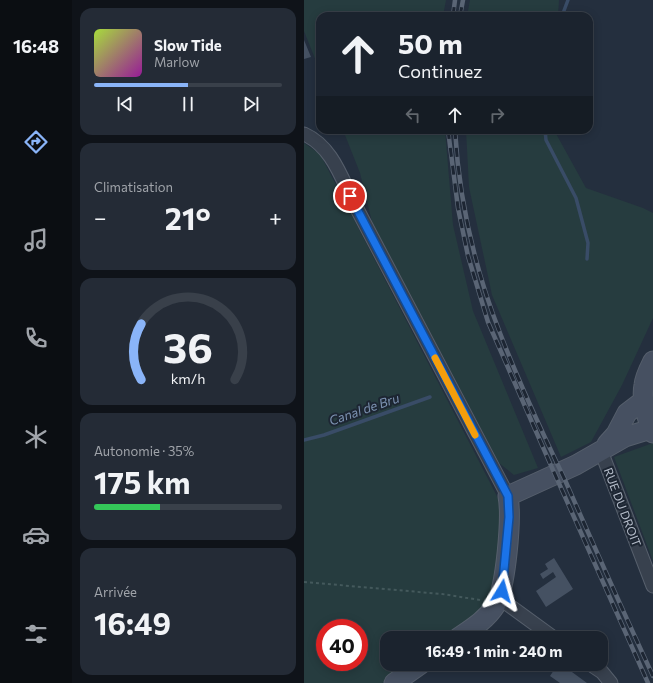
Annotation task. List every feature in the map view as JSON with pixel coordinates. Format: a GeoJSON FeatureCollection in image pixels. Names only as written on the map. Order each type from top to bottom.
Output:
{"type":"FeatureCollection","features":[{"type":"Feature","properties":{"kind":"street"},"geometry":{"type":"LineString","coordinates":[[304,134],[318,143],[332,158],[355,206],[508,496],[509,517],[503,584],[498,601],[490,613],[468,631]]}},
{"type":"Feature","properties":{"kind":"street"},"geometry":{"type":"LineString","coordinates":[[652,431],[644,392],[653,361]]}},
{"type":"Feature","properties":{"kind":"street","name":"RUE DU DROIT"},"geometry":{"type":"LineString","coordinates":[[601,451],[616,434],[627,413],[644,392]]}},
{"type":"Feature","properties":{"kind":"street","name":"RUE DU DROIT"},"geometry":{"type":"LineString","coordinates":[[508,496],[576,465],[625,437],[652,431]]}},
{"type":"Feature","properties":{"kind":"street","name":"RUE DU DROIT"},"geometry":{"type":"LineString","coordinates":[[601,451],[653,586]]}},
{"type":"Feature","properties":{"kind":"street"},"geometry":{"type":"LineString","coordinates":[[498,601],[543,631]]}},
{"type":"Feature","properties":{"kind":"street"},"geometry":{"type":"LineString","coordinates":[[394,683],[411,671]]}},
{"type":"Feature","properties":{"kind":"street"},"geometry":{"type":"LineString","coordinates":[[600,671],[611,683]]}},
{"type":"Feature","properties":{"kind":"path"},"geometry":{"type":"LineString","coordinates":[[304,582],[442,594],[498,601]]}},
{"type":"Feature","properties":{"kind":"green space"},"geometry":{"type":"Polygon","coordinates":[[[304,0],[446,0],[444,12],[316,12],[316,61],[304,31],[304,0]]]}},
{"type":"Feature","properties":{"kind":"green space"},"geometry":{"type":"Polygon","coordinates":[[[470,0],[559,0],[558,12],[468,12],[470,0]]]}},
{"type":"Feature","properties":{"kind":"green space"},"geometry":{"type":"Polygon","coordinates":[[[345,134],[445,134],[453,225],[473,311],[538,468],[514,475],[499,463],[372,222],[360,173],[345,134]]]}},
{"type":"Feature","properties":{"kind":"green space"},"geometry":{"type":"Polygon","coordinates":[[[466,134],[556,134],[586,188],[653,213],[653,318],[622,385],[591,442],[561,457],[492,295],[469,187],[466,134]]]}},
{"type":"Feature","properties":{"kind":"green space"},"geometry":{"type":"Polygon","coordinates":[[[304,143],[320,154],[500,502],[502,521],[498,571],[487,606],[470,623],[458,631],[380,631],[380,671],[402,671],[382,683],[304,683],[304,143]]]}},
{"type":"Feature","properties":{"kind":"green space"},"geometry":{"type":"Polygon","coordinates":[[[653,443],[653,561],[614,457],[653,443]]]}},
{"type":"Feature","properties":{"kind":"building"},"geometry":{"type":"Polygon","coordinates":[[[304,40],[311,57],[304,59],[304,40]]]}},
{"type":"Feature","properties":{"kind":"building"},"geometry":{"type":"Polygon","coordinates":[[[554,558],[573,589],[546,607],[536,591],[556,577],[553,572],[543,579],[540,574],[548,569],[545,564],[554,558]]]}},
{"type":"Feature","properties":{"kind":"building"},"geometry":{"type":"Polygon","coordinates":[[[553,671],[571,671],[587,683],[560,683],[550,676],[553,671]]]}},
{"type":"Feature","properties":{"kind":"waterway","name":"Canal de Bru"},"geometry":{"type":"LineString","coordinates":[[564,12],[568,0]]}},
{"type":"Feature","properties":{"kind":"waterway","name":"Canal de Bru"},"geometry":{"type":"LineString","coordinates":[[545,134],[546,140],[576,198],[588,243],[587,259]]}},
{"type":"Feature","properties":{"kind":"waterway","name":"Canal de Bru"},"geometry":{"type":"LineString","coordinates":[[304,440],[324,435],[430,397]]}},
{"type":"Feature","properties":{"kind":"railway"},"geometry":{"type":"LineString","coordinates":[[454,12],[455,0]]}},
{"type":"Feature","properties":{"kind":"railway"},"geometry":{"type":"LineString","coordinates":[[461,12],[463,0]]}},
{"type":"Feature","properties":{"kind":"railway"},"geometry":{"type":"LineString","coordinates":[[449,134],[458,208],[468,256],[488,322],[648,683]]}},
{"type":"Feature","properties":{"kind":"railway"},"geometry":{"type":"LineString","coordinates":[[455,134],[464,208],[476,259],[491,309],[507,352],[539,426],[565,480],[653,676]]}},
{"type":"Feature","properties":{"kind":"slow traffic"},"geometry":{"type":"LineString","coordinates":[[435,358],[475,435]]}},
{"type":"Feature","properties":{"kind":"route"},"geometry":{"type":"LineString","coordinates":[[350,196],[508,496],[509,517],[502,591]]}}]}
